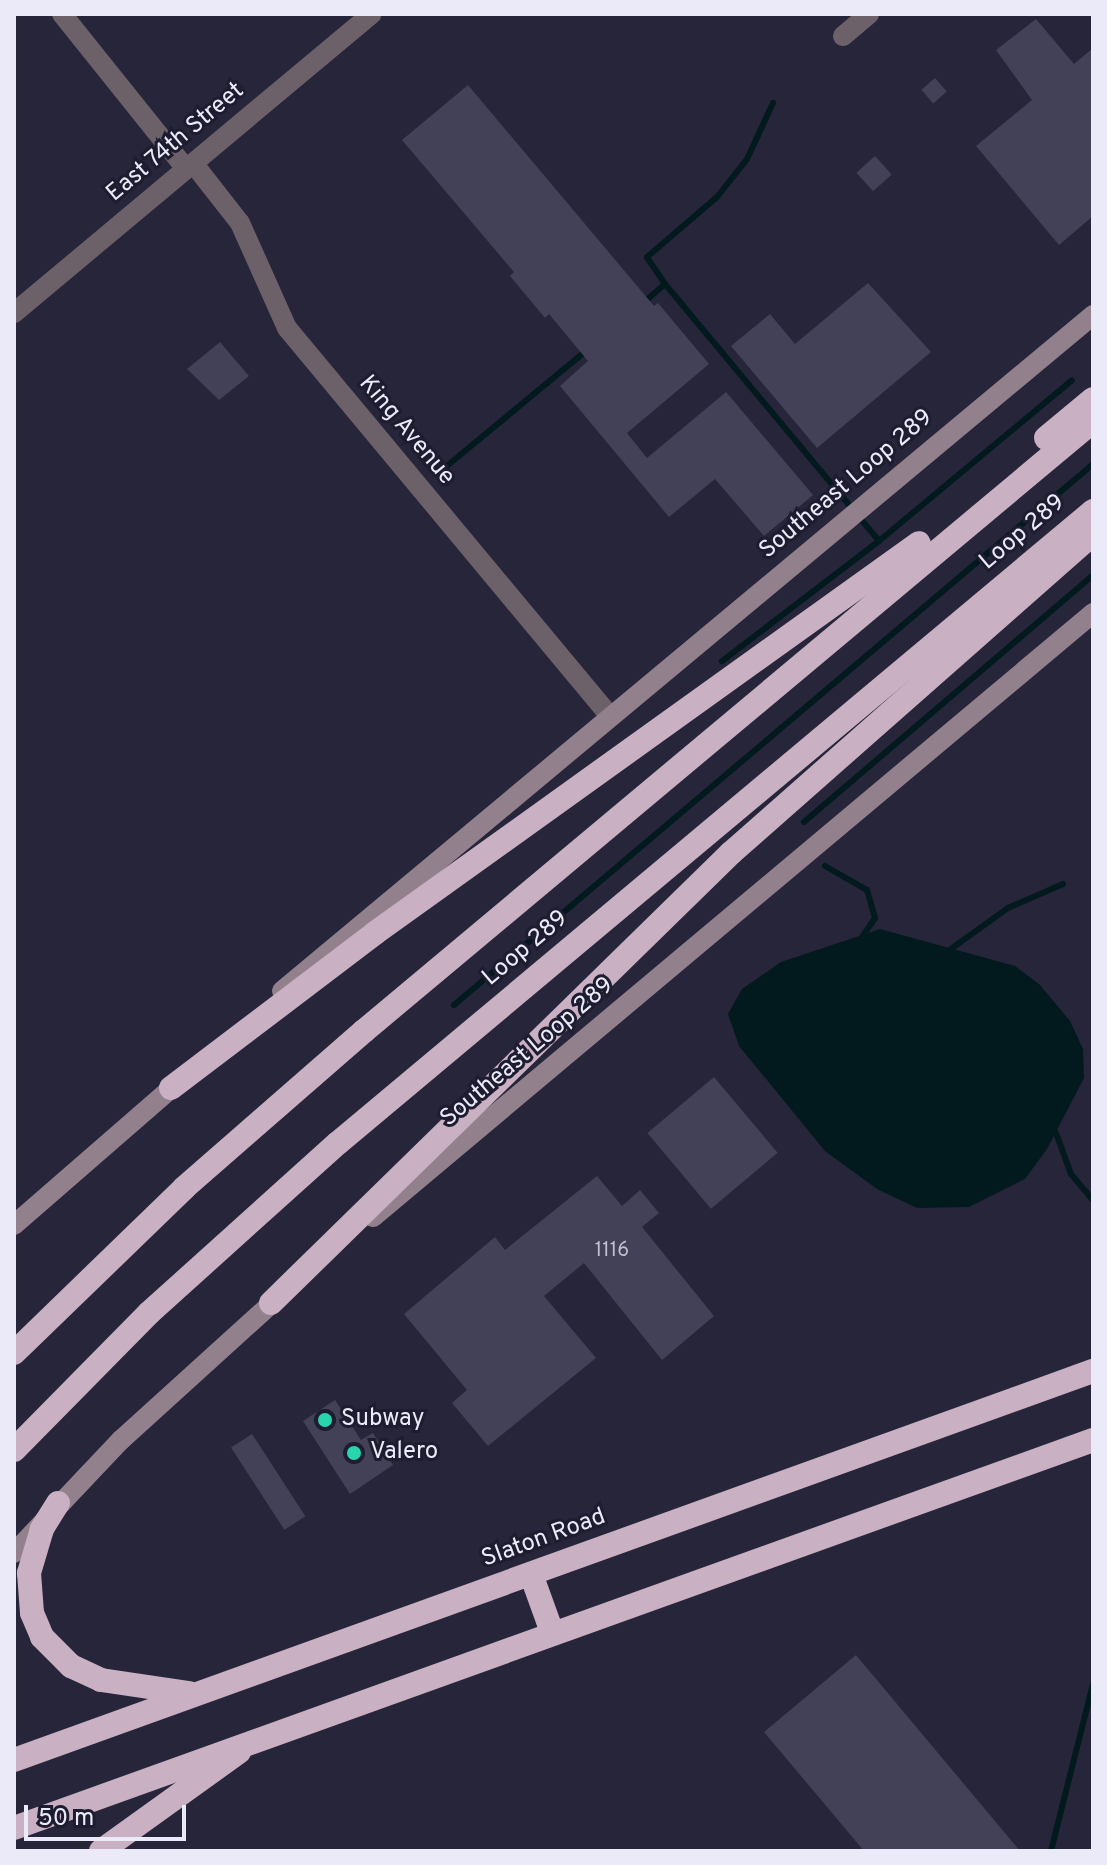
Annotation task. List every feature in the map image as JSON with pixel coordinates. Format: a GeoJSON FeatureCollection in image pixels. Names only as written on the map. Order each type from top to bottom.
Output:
{"type":"FeatureCollection","features":[{"type":"Feature","properties":{"kind":"highway"},"geometry":{"type":"LineString","coordinates":[[171,1088],[375,933],[950,520],[1093,399]]}},
{"type":"Feature","properties":{"kind":"highway","name":"Loop 289"},"geometry":{"type":"LineString","coordinates":[[14,1353],[184,1188],[364,1031],[1093,421]]}},
{"type":"Feature","properties":{"kind":"highway","name":"Loop 289"},"geometry":{"type":"LineString","coordinates":[[14,1450],[149,1313],[338,1143],[1093,511]]}},
{"type":"Feature","properties":{"kind":"highway"},"geometry":{"type":"LineString","coordinates":[[271,1303],[731,853],[1093,534]]}},
{"type":"Feature","properties":{"kind":"highway","name":"Slaton Road"},"geometry":{"type":"LineString","coordinates":[[14,1760],[1093,1371]]}},
{"type":"Feature","properties":{"kind":"highway"},"geometry":{"type":"LineString","coordinates":[[14,1828],[254,1739],[1093,1440]]}},
{"type":"Feature","properties":{"kind":"highway"},"geometry":{"type":"LineString","coordinates":[[58,1503],[42,1529],[29,1573],[32,1613],[42,1637],[71,1666],[101,1680],[196,1694]]}},
{"type":"Feature","properties":{"kind":"highway"},"geometry":{"type":"LineString","coordinates":[[531,1574],[552,1632]]}},
{"type":"Feature","properties":{"kind":"highway"},"geometry":{"type":"LineString","coordinates":[[101,1851],[254,1739]]}},
{"type":"Feature","properties":{"kind":"main road","name":"Southeast Loop 289"},"geometry":{"type":"LineString","coordinates":[[14,1225],[609,715],[1093,315]]}},
{"type":"Feature","properties":{"kind":"main road","name":"Southeast Loop 289"},"geometry":{"type":"LineString","coordinates":[[14,1553],[58,1503],[271,1303],[1093,613]]}},
{"type":"Feature","properties":{"kind":"street","name":"King Avenue"},"geometry":{"type":"LineString","coordinates":[[62,14],[240,223],[287,328],[609,715]]}},
{"type":"Feature","properties":{"kind":"street","name":"East 74th Street"},"geometry":{"type":"LineString","coordinates":[[14,313],[372,14]]}},
{"type":"Feature","properties":{"kind":"street"},"geometry":{"type":"LineString","coordinates":[[843,36],[869,14]]}},
{"type":"Feature","properties":{"kind":"shaded area"},"geometry":{"type":"Polygon","coordinates":[[[880,929],[1015,966],[1040,985],[1070,1021],[1083,1049],[1084,1078],[1047,1149],[1025,1179],[969,1207],[917,1208],[877,1189],[825,1151],[739,1046],[728,1014],[742,989],[781,962],[880,929]]]}},
{"type":"Feature","properties":{"kind":"building"},"geometry":{"type":"Polygon","coordinates":[[[1036,19],[1074,64],[1093,48],[1093,216],[1059,245],[976,146],[1032,100],[996,50],[1036,19]]]}},
{"type":"Feature","properties":{"kind":"building"},"geometry":{"type":"Polygon","coordinates":[[[935,78],[947,92],[933,103],[921,90],[935,78]]]}},
{"type":"Feature","properties":{"kind":"building"},"geometry":{"type":"Polygon","coordinates":[[[468,85],[654,306],[658,303],[709,364],[627,433],[647,458],[726,392],[813,495],[764,536],[715,479],[669,517],[560,386],[588,361],[549,314],[545,318],[510,276],[514,272],[402,140],[468,85]]]}},
{"type":"Feature","properties":{"kind":"building"},"geometry":{"type":"Polygon","coordinates":[[[875,156],[892,175],[873,191],[856,173],[875,156]]]}},
{"type":"Feature","properties":{"kind":"building"},"geometry":{"type":"Polygon","coordinates":[[[868,283],[931,352],[817,448],[731,346],[770,314],[795,344],[868,283]]]}},
{"type":"Feature","properties":{"kind":"building"},"geometry":{"type":"Polygon","coordinates":[[[220,342],[249,376],[219,400],[187,369],[220,342]]]}},
{"type":"Feature","properties":{"kind":"building"},"geometry":{"type":"Polygon","coordinates":[[[714,1077],[778,1153],[711,1209],[647,1133],[714,1077]]]}},
{"type":"Feature","properties":{"kind":"building"},"geometry":{"type":"Polygon","coordinates":[[[597,1176],[622,1206],[640,1190],[659,1213],[642,1227],[714,1316],[662,1360],[584,1263],[544,1296],[596,1358],[488,1446],[452,1403],[467,1390],[404,1314],[495,1237],[505,1250],[597,1176]]]}},
{"type":"Feature","properties":{"kind":"building","name":"Valero"},"geometry":{"type":"Polygon","coordinates":[[[335,1400],[361,1440],[373,1433],[393,1465],[350,1494],[303,1421],[335,1400]]]}},
{"type":"Feature","properties":{"kind":"building"},"geometry":{"type":"Polygon","coordinates":[[[252,1434],[305,1516],[284,1530],[231,1448],[252,1434]]]}},
{"type":"Feature","properties":{"kind":"building"},"geometry":{"type":"Polygon","coordinates":[[[856,1655],[1020,1851],[864,1851],[764,1732],[856,1655]]]}},
{"type":"Feature","properties":{"kind":"waterway"},"geometry":{"type":"LineString","coordinates":[[665,284],[647,257],[717,197],[747,159],[773,103]]}},
{"type":"Feature","properties":{"kind":"waterway"},"geometry":{"type":"LineString","coordinates":[[642,304],[665,284],[879,541],[722,661]]}},
{"type":"Feature","properties":{"kind":"waterway"},"geometry":{"type":"LineString","coordinates":[[442,470],[587,350]]}},
{"type":"Feature","properties":{"kind":"waterway"},"geometry":{"type":"LineString","coordinates":[[879,541],[1072,380]]}},
{"type":"Feature","properties":{"kind":"waterway"},"geometry":{"type":"LineString","coordinates":[[454,1005],[1093,464]]}},
{"type":"Feature","properties":{"kind":"waterway"},"geometry":{"type":"LineString","coordinates":[[804,822],[1093,575]]}},
{"type":"Feature","properties":{"kind":"waterway"},"geometry":{"type":"LineString","coordinates":[[825,866],[867,890],[875,918],[863,936]]}},
{"type":"Feature","properties":{"kind":"waterway"},"geometry":{"type":"LineString","coordinates":[[948,951],[1008,908],[1063,884]]}},
{"type":"Feature","properties":{"kind":"waterway"},"geometry":{"type":"LineString","coordinates":[[1056,1133],[1071,1174],[1093,1200]]}},
{"type":"Feature","properties":{"kind":"waterway"},"geometry":{"type":"LineString","coordinates":[[1051,1851],[1093,1684]]}},
{"type":"Feature","properties":{"kind":"place","name":"Subway"},"geometry":{"type":"Point","coordinates":[325,1420]}},
{"type":"Feature","properties":{"kind":"place","name":"Valero"},"geometry":{"type":"Point","coordinates":[354,1453]}}]}
